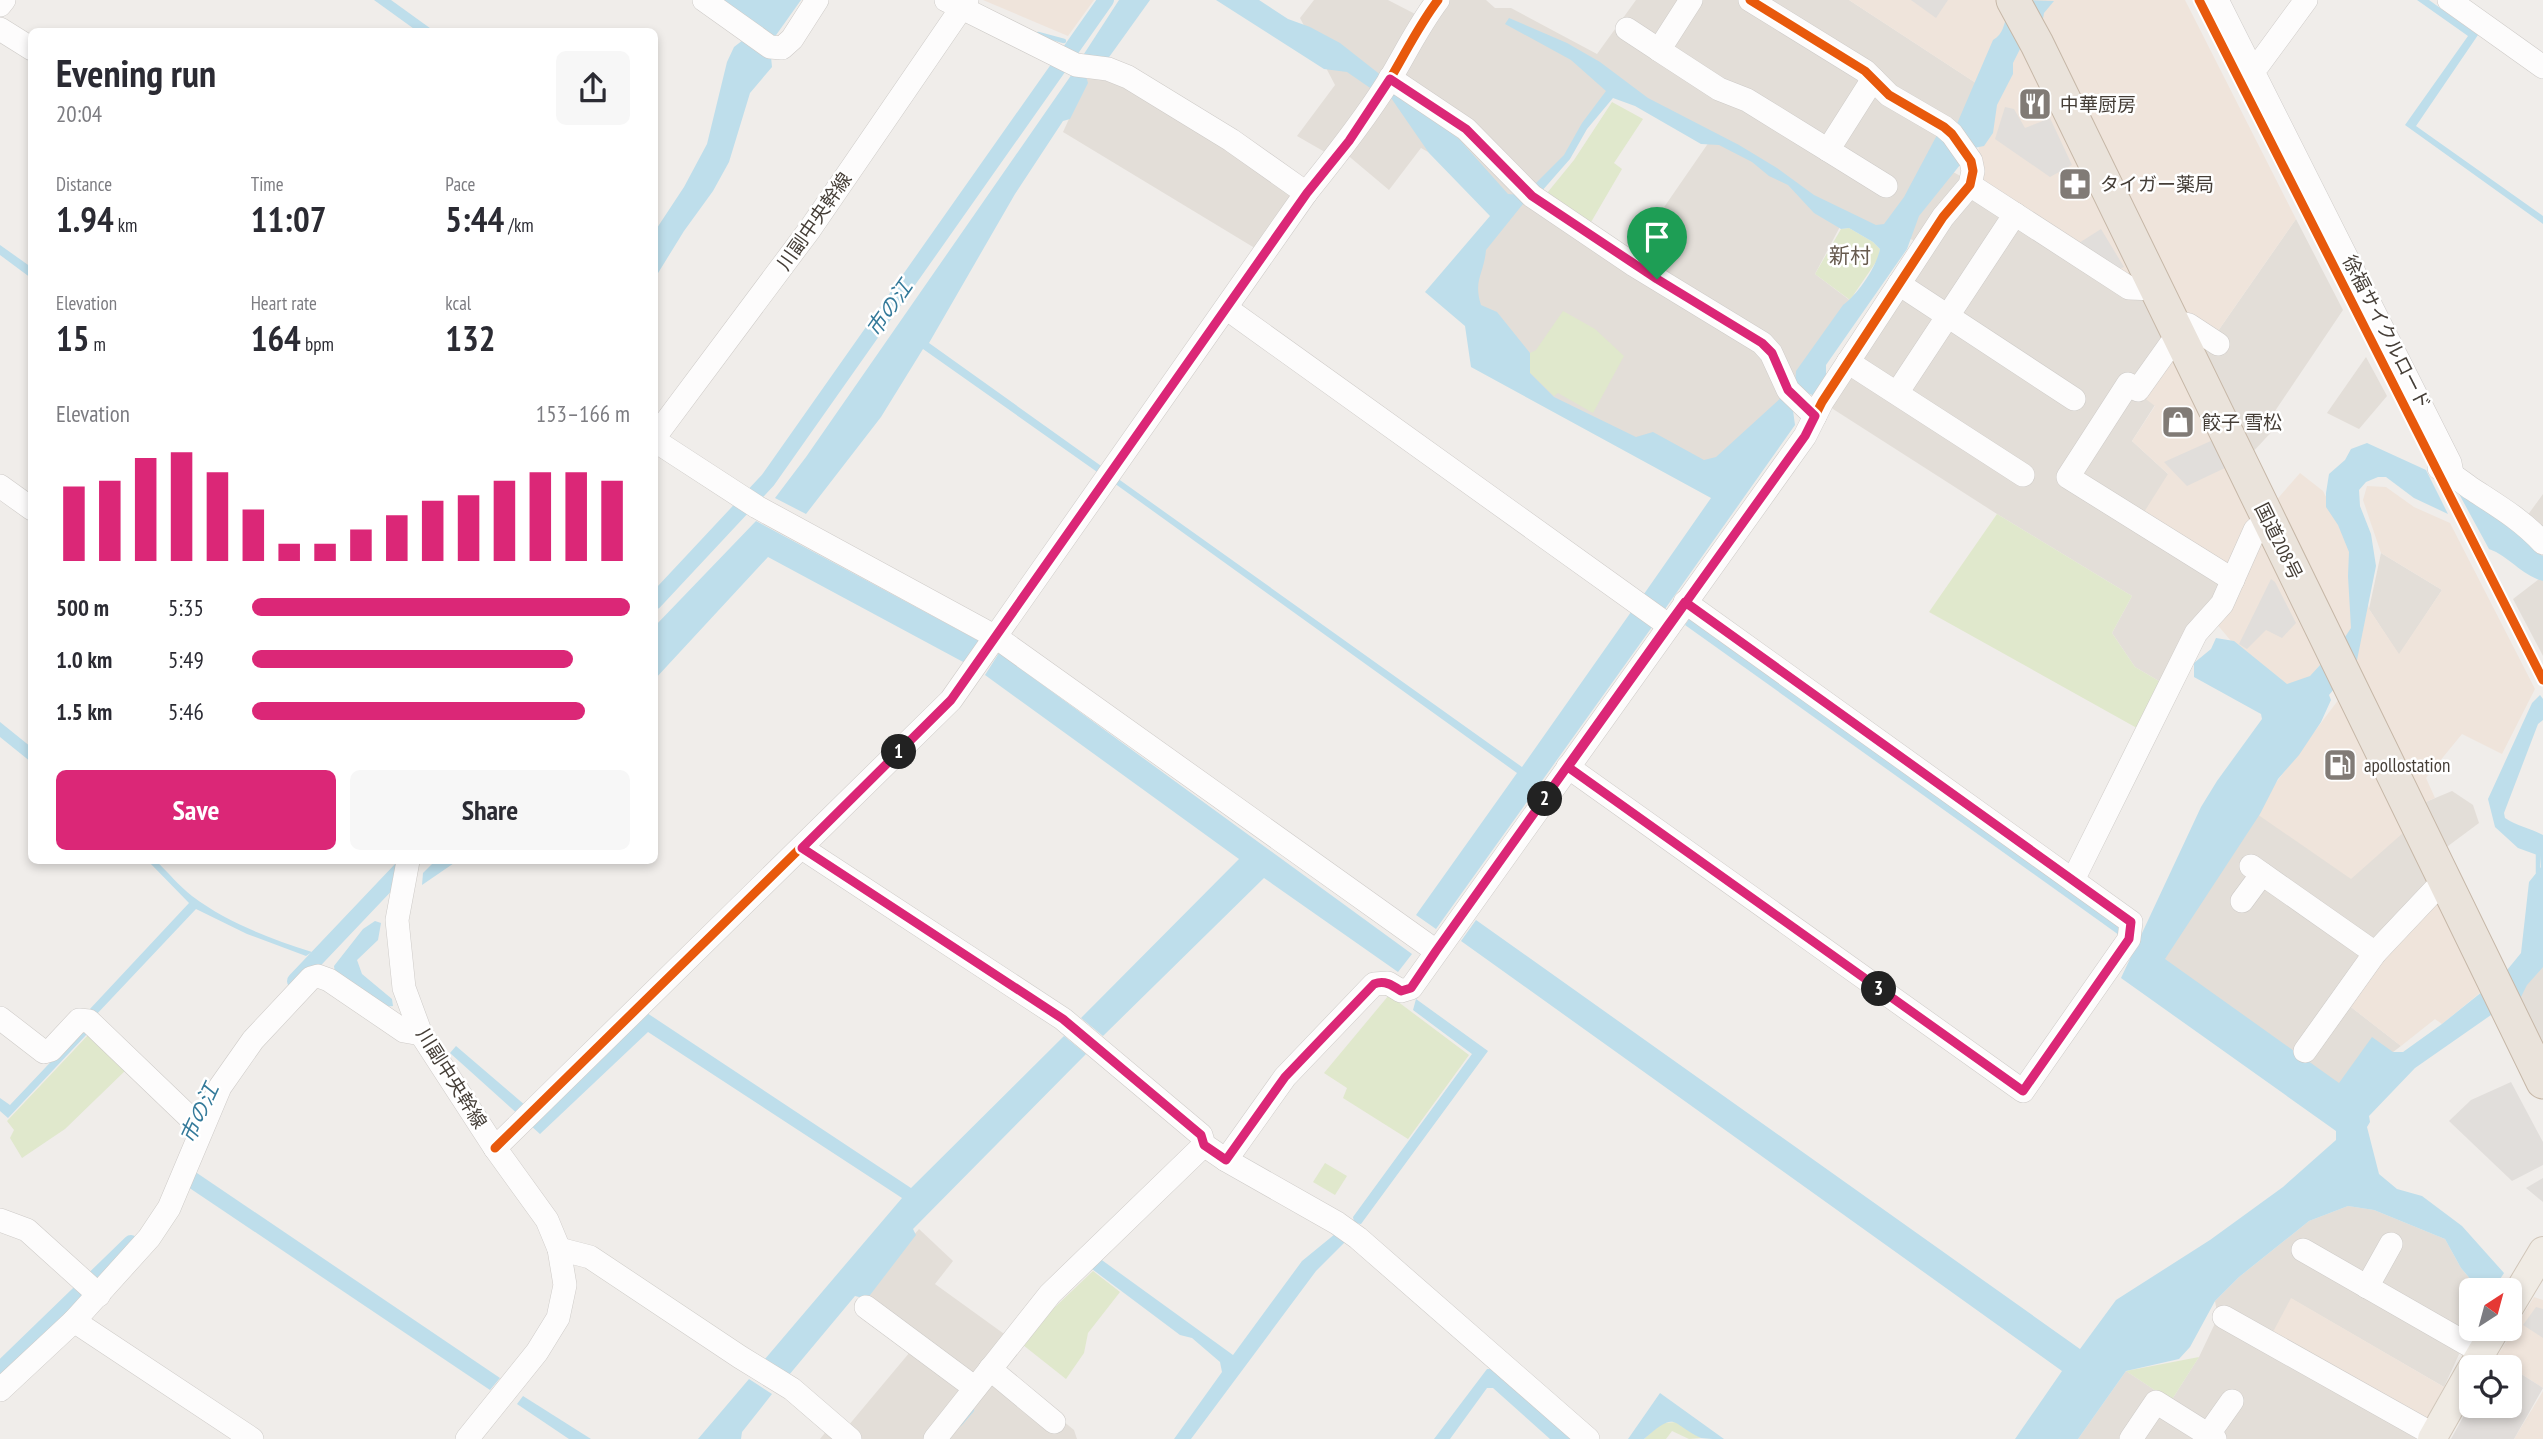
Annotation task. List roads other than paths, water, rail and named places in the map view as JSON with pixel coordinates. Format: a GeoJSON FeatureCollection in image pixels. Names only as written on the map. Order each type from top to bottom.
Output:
{"type":"FeatureCollection","features":[{"type":"Feature","properties":{"kind":"highway","name":"国道208号"},"geometry":{"type":"LineString","coordinates":[[2014,2],[2037,44],[2543,1083]]}},
{"type":"Feature","properties":{"kind":"main road"},"geometry":{"type":"LineString","coordinates":[[2522,1286],[2543,1251]]}},
{"type":"Feature","properties":{"kind":"main road"},"geometry":{"type":"LineString","coordinates":[[2433,1437],[2459,1391]]}},
{"type":"Feature","properties":{"kind":"street"},"geometry":{"type":"LineString","coordinates":[[0,5],[4,0]]}},
{"type":"Feature","properties":{"kind":"street"},"geometry":{"type":"LineString","coordinates":[[704,0],[770,47],[782,48],[792,39],[817,0]]}},
{"type":"Feature","properties":{"kind":"street"},"geometry":{"type":"LineString","coordinates":[[495,1147],[951,700],[1307,193],[1349,141],[1387,84],[1423,19],[1438,0]]}},
{"type":"Feature","properties":{"kind":"street"},"geometry":{"type":"LineString","coordinates":[[1659,50],[1691,0]]}},
{"type":"Feature","properties":{"kind":"street"},"geometry":{"type":"LineString","coordinates":[[1750,0],[1865,71],[1889,95],[1944,127],[1971,162],[1973,171],[1970,186],[1943,217],[1848,362],[1801,402]]}},
{"type":"Feature","properties":{"kind":"street"},"geometry":{"type":"LineString","coordinates":[[2217,0],[2450,463],[2444,470],[2508,512],[2543,543]]}},
{"type":"Feature","properties":{"kind":"street"},"geometry":{"type":"LineString","coordinates":[[2252,69],[2259,64],[2306,0]]}},
{"type":"Feature","properties":{"kind":"street"},"geometry":{"type":"LineString","coordinates":[[2449,0],[2543,67]]}},
{"type":"Feature","properties":{"kind":"street"},"geometry":{"type":"LineString","coordinates":[[958,3],[1072,62],[1108,69],[1128,77],[1231,140],[1307,193]]}},
{"type":"Feature","properties":{"kind":"street","name":"川副中央幹線"},"geometry":{"type":"LineString","coordinates":[[658,434],[810,229],[958,3]]}},
{"type":"Feature","properties":{"kind":"street"},"geometry":{"type":"LineString","coordinates":[[0,29],[28,46]]}},
{"type":"Feature","properties":{"kind":"street"},"geometry":{"type":"LineString","coordinates":[[1627,29],[1719,89],[1747,100],[1886,186]]}},
{"type":"Feature","properties":{"kind":"street"},"geometry":{"type":"LineString","coordinates":[[1828,150],[1873,79]]}},
{"type":"Feature","properties":{"kind":"street"},"geometry":{"type":"LineString","coordinates":[[1226,1160],[1285,1077],[1374,984],[1388,983],[1405,992],[1411,988],[1805,436],[1801,402],[1772,353],[1762,343],[1634,265],[1528,193],[1466,129],[1387,84]]}},
{"type":"Feature","properties":{"kind":"street"},"geometry":{"type":"LineString","coordinates":[[1970,186],[2129,288],[2156,289]]}},
{"type":"Feature","properties":{"kind":"street"},"geometry":{"type":"LineString","coordinates":[[1896,393],[2015,214]]}},
{"type":"Feature","properties":{"kind":"street"},"geometry":{"type":"LineString","coordinates":[[1899,284],[2074,398]]}},
{"type":"Feature","properties":{"kind":"street"},"geometry":{"type":"LineString","coordinates":[[1226,308],[1668,625]]}},
{"type":"Feature","properties":{"kind":"street"},"geometry":{"type":"LineString","coordinates":[[2218,344],[2189,325],[2177,332],[2138,390],[2128,384],[2068,477],[2233,580]]}},
{"type":"Feature","properties":{"kind":"street"},"geometry":{"type":"LineString","coordinates":[[1848,362],[2023,475]]}},
{"type":"Feature","properties":{"kind":"street"},"geometry":{"type":"LineString","coordinates":[[658,442],[751,502],[996,637],[1436,951]]}},
{"type":"Feature","properties":{"kind":"street"},"geometry":{"type":"LineString","coordinates":[[0,486],[28,506]]}},
{"type":"Feature","properties":{"kind":"street"},"geometry":{"type":"LineString","coordinates":[[2073,880],[2196,633],[2222,604],[2255,530],[2268,518]]}},
{"type":"Feature","properties":{"kind":"street"},"geometry":{"type":"LineString","coordinates":[[1568,767],[2023,1091],[2129,939],[2131,922],[1685,602]]}},
{"type":"Feature","properties":{"kind":"street"},"geometry":{"type":"LineString","coordinates":[[802,848],[1063,1019],[1201,1135],[1204,1145],[1358,1238],[1588,1439]]}},
{"type":"Feature","properties":{"kind":"street","name":"川副中央幹線"},"geometry":{"type":"LineString","coordinates":[[407,869],[397,920],[404,988],[421,1034],[495,1147],[547,1220],[559,1249],[565,1284],[558,1318],[537,1352],[467,1439]]}},
{"type":"Feature","properties":{"kind":"street"},"geometry":{"type":"LineString","coordinates":[[2242,901],[2256,870],[2375,953]]}},
{"type":"Feature","properties":{"kind":"street"},"geometry":{"type":"LineString","coordinates":[[2305,1051],[2375,953],[2443,881]]}},
{"type":"Feature","properties":{"kind":"street"},"geometry":{"type":"LineString","coordinates":[[0,1390],[74,1321],[149,1238],[169,1208],[195,1121],[253,1040],[311,978],[318,976],[329,980],[404,1031],[421,1034]]}},
{"type":"Feature","properties":{"kind":"street"},"geometry":{"type":"LineString","coordinates":[[0,1018],[44,1052],[51,1050],[79,1020],[89,1021],[195,1121]]}},
{"type":"Feature","properties":{"kind":"street"},"geometry":{"type":"LineString","coordinates":[[935,1439],[1051,1294],[1204,1145]]}},
{"type":"Feature","properties":{"kind":"street"},"geometry":{"type":"LineString","coordinates":[[0,1220],[27,1230],[99,1295]]}},
{"type":"Feature","properties":{"kind":"street"},"geometry":{"type":"LineString","coordinates":[[2367,1287],[2391,1244]]}},
{"type":"Feature","properties":{"kind":"street"},"geometry":{"type":"LineString","coordinates":[[559,1249],[590,1257],[792,1389],[850,1439]]}},
{"type":"Feature","properties":{"kind":"street"},"geometry":{"type":"LineString","coordinates":[[2303,1250],[2367,1287],[2464,1355]]}},
{"type":"Feature","properties":{"kind":"street"},"geometry":{"type":"LineString","coordinates":[[866,1307],[975,1388]]}},
{"type":"Feature","properties":{"kind":"street"},"geometry":{"type":"LineString","coordinates":[[2224,1317],[2433,1437]]}},
{"type":"Feature","properties":{"kind":"street"},"geometry":{"type":"LineString","coordinates":[[74,1321],[252,1439]]}},
{"type":"Feature","properties":{"kind":"street"},"geometry":{"type":"LineString","coordinates":[[990,1369],[1054,1422]]}},
{"type":"Feature","properties":{"kind":"street"},"geometry":{"type":"LineString","coordinates":[[2131,1439],[2156,1402],[2212,1437],[2232,1401]]}},
{"type":"Feature","properties":{"kind":"water"},"geometry":{"type":"Polygon","coordinates":[[[374,0],[391,0],[430,28],[413,28],[374,0]]]}},
{"type":"Feature","properties":{"kind":"water"},"geometry":{"type":"Polygon","coordinates":[[[721,0],[801,0],[774,38],[721,0]]]}},
{"type":"Feature","properties":{"kind":"water"},"geometry":{"type":"Polygon","coordinates":[[[1119,0],[1150,0],[1107,60],[1082,57],[1119,0]]]}},
{"type":"Feature","properties":{"kind":"water"},"geometry":{"type":"Polygon","coordinates":[[[1216,0],[1259,0],[1288,19],[1340,43],[1382,76],[1376,92],[1347,72],[1324,69],[1216,0]]]}},
{"type":"Feature","properties":{"kind":"water"},"geometry":{"type":"Polygon","coordinates":[[[2020,0],[2054,1],[2044,13],[2041,30],[2020,49],[2013,63],[2013,74],[1997,105],[1993,133],[1984,146],[1974,148],[1960,158],[1960,165],[1919,216],[1907,249],[1826,365],[1826,380],[1815,396],[1802,391],[1792,403],[1795,425],[1665,609],[1644,594],[1711,498],[1471,367],[1465,326],[1425,292],[1490,216],[1429,153],[1389,95],[1394,91],[1459,139],[1508,194],[1521,195],[1527,199],[1486,250],[1478,289],[1481,305],[1497,312],[1530,353],[1530,373],[1554,397],[1636,437],[1653,432],[1704,460],[1716,457],[1795,385],[1796,371],[1843,305],[1866,280],[1880,249],[1849,228],[1841,229],[1814,213],[1788,185],[1769,176],[1752,162],[1719,145],[1701,144],[1635,106],[1613,98],[1587,129],[1570,159],[1541,192],[1533,186],[1564,155],[1582,123],[1606,91],[1571,60],[1505,24],[1509,18],[1567,43],[1600,62],[1648,98],[1739,145],[1814,195],[1876,225],[1884,224],[1904,197],[1937,135],[1956,126],[1993,40],[1999,35],[2008,15],[2020,0]]]}},
{"type":"Feature","properties":{"kind":"water"},"geometry":{"type":"Polygon","coordinates":[[[2417,0],[2429,0],[2478,35],[2416,126],[2543,216],[2543,224],[2405,125],[2468,36],[2417,0]]]}},
{"type":"Feature","properties":{"kind":"water"},"geometry":{"type":"Polygon","coordinates":[[[743,40],[771,57],[772,67],[750,93],[729,162],[713,191],[658,273],[658,226],[684,187],[707,144],[727,62],[734,47],[743,40]]]}},
{"type":"Feature","properties":{"kind":"water"},"geometry":{"type":"Polygon","coordinates":[[[1072,74],[1086,76],[1088,83],[1070,119],[1063,121],[1015,194],[929,343],[1104,468],[1100,474],[923,349],[881,417],[806,514],[775,498],[806,457],[1072,74]]]}},
{"type":"Feature","properties":{"kind":"water"},"geometry":{"type":"Polygon","coordinates":[[[0,245],[28,265],[28,276],[0,255],[0,245]]]}},
{"type":"Feature","properties":{"kind":"water"},"geometry":{"type":"Polygon","coordinates":[[[2367,443],[2426,470],[2448,514],[2414,498],[2386,477],[2366,482],[2359,490],[2360,506],[2371,534],[2376,566],[2355,670],[2343,640],[2351,628],[2349,552],[2338,525],[2326,507],[2326,493],[2329,474],[2345,460],[2351,449],[2367,443]]]}},
{"type":"Feature","properties":{"kind":"water"},"geometry":{"type":"Polygon","coordinates":[[[1117,478],[1522,767],[1631,612],[1652,627],[1436,929],[1416,915],[1517,773],[1114,483],[1117,478]]]}},
{"type":"Feature","properties":{"kind":"water"},"geometry":{"type":"Polygon","coordinates":[[[2458,492],[2515,530],[2543,556],[2543,581],[2489,549],[2458,492]]]}},
{"type":"Feature","properties":{"kind":"water"},"geometry":{"type":"Polygon","coordinates":[[[756,521],[979,641],[965,663],[768,557],[658,676],[658,623],[756,521]]]}},
{"type":"Feature","properties":{"kind":"water"},"geometry":{"type":"Polygon","coordinates":[[[1689,619],[2122,929],[2119,935],[1685,625],[1689,619]]]}},
{"type":"Feature","properties":{"kind":"water"},"geometry":{"type":"Polygon","coordinates":[[[2216,638],[2234,641],[2287,684],[2310,676],[2321,664],[2334,689],[2329,695],[2331,700],[2321,722],[2299,755],[2278,779],[2260,814],[2165,959],[2339,1083],[2372,1037],[2393,1052],[2403,1052],[2503,975],[2521,953],[2529,882],[2541,867],[2540,856],[2518,848],[2495,827],[2488,799],[2532,703],[2540,695],[2543,699],[2543,720],[2538,724],[2504,813],[2505,818],[2510,821],[2543,835],[2543,967],[2527,985],[2517,1005],[2491,1015],[2415,1068],[2369,1116],[2367,1127],[2379,1174],[2397,1189],[2422,1196],[2462,1226],[2504,1273],[2501,1278],[2469,1278],[2445,1239],[2374,1210],[2348,1206],[2309,1221],[2239,1277],[2215,1301],[2190,1347],[2179,1359],[2126,1371],[2078,1439],[2015,1439],[2062,1371],[1461,941],[1476,920],[2080,1349],[2116,1300],[2210,1240],[2283,1187],[2336,1140],[2336,1131],[2121,978],[2201,807],[2262,719],[2261,714],[2194,677],[2194,663],[2211,649],[2216,638]]]}},
{"type":"Feature","properties":{"kind":"water"},"geometry":{"type":"Polygon","coordinates":[[[999,653],[1412,954],[1398,972],[1264,878],[1103,1036],[1081,1018],[1239,859],[985,675],[999,653]]]}},
{"type":"Feature","properties":{"kind":"water"},"geometry":{"type":"Polygon","coordinates":[[[0,722],[28,745],[28,760],[0,737],[0,722]]]}},
{"type":"Feature","properties":{"kind":"water"},"geometry":{"type":"Polygon","coordinates":[[[151,864],[159,864],[187,892],[234,922],[312,952],[306,956],[247,934],[196,909],[95,1016],[89,1010],[189,903],[151,864]]]}},
{"type":"Feature","properties":{"kind":"water"},"geometry":{"type":"Polygon","coordinates":[[[432,864],[453,864],[422,885],[423,873],[432,864]]]}},
{"type":"Feature","properties":{"kind":"water"},"geometry":{"type":"Polygon","coordinates":[[[375,921],[381,923],[378,940],[357,960],[362,974],[392,999],[393,1006],[383,1007],[335,974],[334,966],[363,929],[375,921]]]}},
{"type":"Feature","properties":{"kind":"water"},"geometry":{"type":"Polygon","coordinates":[[[1416,999],[1488,1051],[1361,1224],[1354,1223],[1353,1217],[1472,1054],[1413,1010],[1416,999]]]}},
{"type":"Feature","properties":{"kind":"water"},"geometry":{"type":"Polygon","coordinates":[[[647,1013],[911,1188],[1064,1036],[1086,1054],[913,1229],[916,1235],[867,1299],[855,1296],[789,1375],[765,1359],[902,1198],[648,1032],[540,1134],[450,1053],[456,1046],[526,1106],[647,1013]]]}},
{"type":"Feature","properties":{"kind":"water"},"geometry":{"type":"Polygon","coordinates":[[[80,1031],[87,1034],[8,1118],[0,1111],[0,1098],[10,1105],[80,1031]]]}},
{"type":"Feature","properties":{"kind":"water"},"geometry":{"type":"Polygon","coordinates":[[[194,1171],[500,1378],[490,1390],[188,1187],[194,1171]]]}},
{"type":"Feature","properties":{"kind":"water"},"geometry":{"type":"Polygon","coordinates":[[[1335,1234],[1345,1242],[1316,1271],[1191,1439],[1174,1439],[1222,1372],[1220,1362],[1192,1338],[1180,1335],[1092,1269],[1099,1258],[1233,1355],[1302,1261],[1335,1234]]]}},
{"type":"Feature","properties":{"kind":"water"},"geometry":{"type":"Polygon","coordinates":[[[1487,1369],[1493,1369],[1573,1439],[1550,1439],[1493,1388],[1487,1388],[1450,1439],[1434,1439],[1487,1369]]]}},
{"type":"Feature","properties":{"kind":"water"},"geometry":{"type":"Polygon","coordinates":[[[749,1379],[772,1394],[742,1432],[741,1439],[698,1439],[749,1379]]]}},
{"type":"Feature","properties":{"kind":"water"},"geometry":{"type":"Polygon","coordinates":[[[1660,1393],[1724,1439],[1701,1438],[1678,1424],[1668,1422],[1644,1439],[1628,1439],[1660,1393]]]}},
{"type":"Feature","properties":{"kind":"water"},"geometry":{"type":"Polygon","coordinates":[[[523,1396],[591,1439],[569,1439],[517,1404],[523,1396]]]}},
{"type":"Feature","properties":{"kind":"waterway","name":"市の江"},"geometry":{"type":"LineString","coordinates":[[658,598],[768,480],[1106,0]]}},
{"type":"Feature","properties":{"kind":"waterway"},"geometry":{"type":"LineString","coordinates":[[1038,34],[1064,41]]}},
{"type":"Feature","properties":{"kind":"waterway"},"geometry":{"type":"LineString","coordinates":[[2538,851],[2538,873]]}},
{"type":"Feature","properties":{"kind":"waterway","name":"市の江"},"geometry":{"type":"LineString","coordinates":[[295,981],[406,864]]}},
{"type":"Feature","properties":{"kind":"waterway","name":"市の江"},"geometry":{"type":"LineString","coordinates":[[0,1370],[131,1243]]}},
{"type":"Feature","properties":{"kind":"waterway"},"geometry":{"type":"LineString","coordinates":[[960,1424],[972,1410]]}},
{"type":"Feature","properties":{"kind":"place","name":"中華厨房"},"geometry":{"type":"Point","coordinates":[2035,104]}},
{"type":"Feature","properties":{"kind":"place","name":"タイガー薬局"},"geometry":{"type":"Point","coordinates":[2075,184]}},
{"type":"Feature","properties":{"kind":"place","name":"餃子 雪松"},"geometry":{"type":"Point","coordinates":[2178,422]}},
{"type":"Feature","properties":{"kind":"place","name":"apollostation"},"geometry":{"type":"Point","coordinates":[2340,765]}},
{"type":"Feature","properties":{"kind":"district","name":"新村"},"geometry":{"type":"Point","coordinates":[1850,255]}}]}
